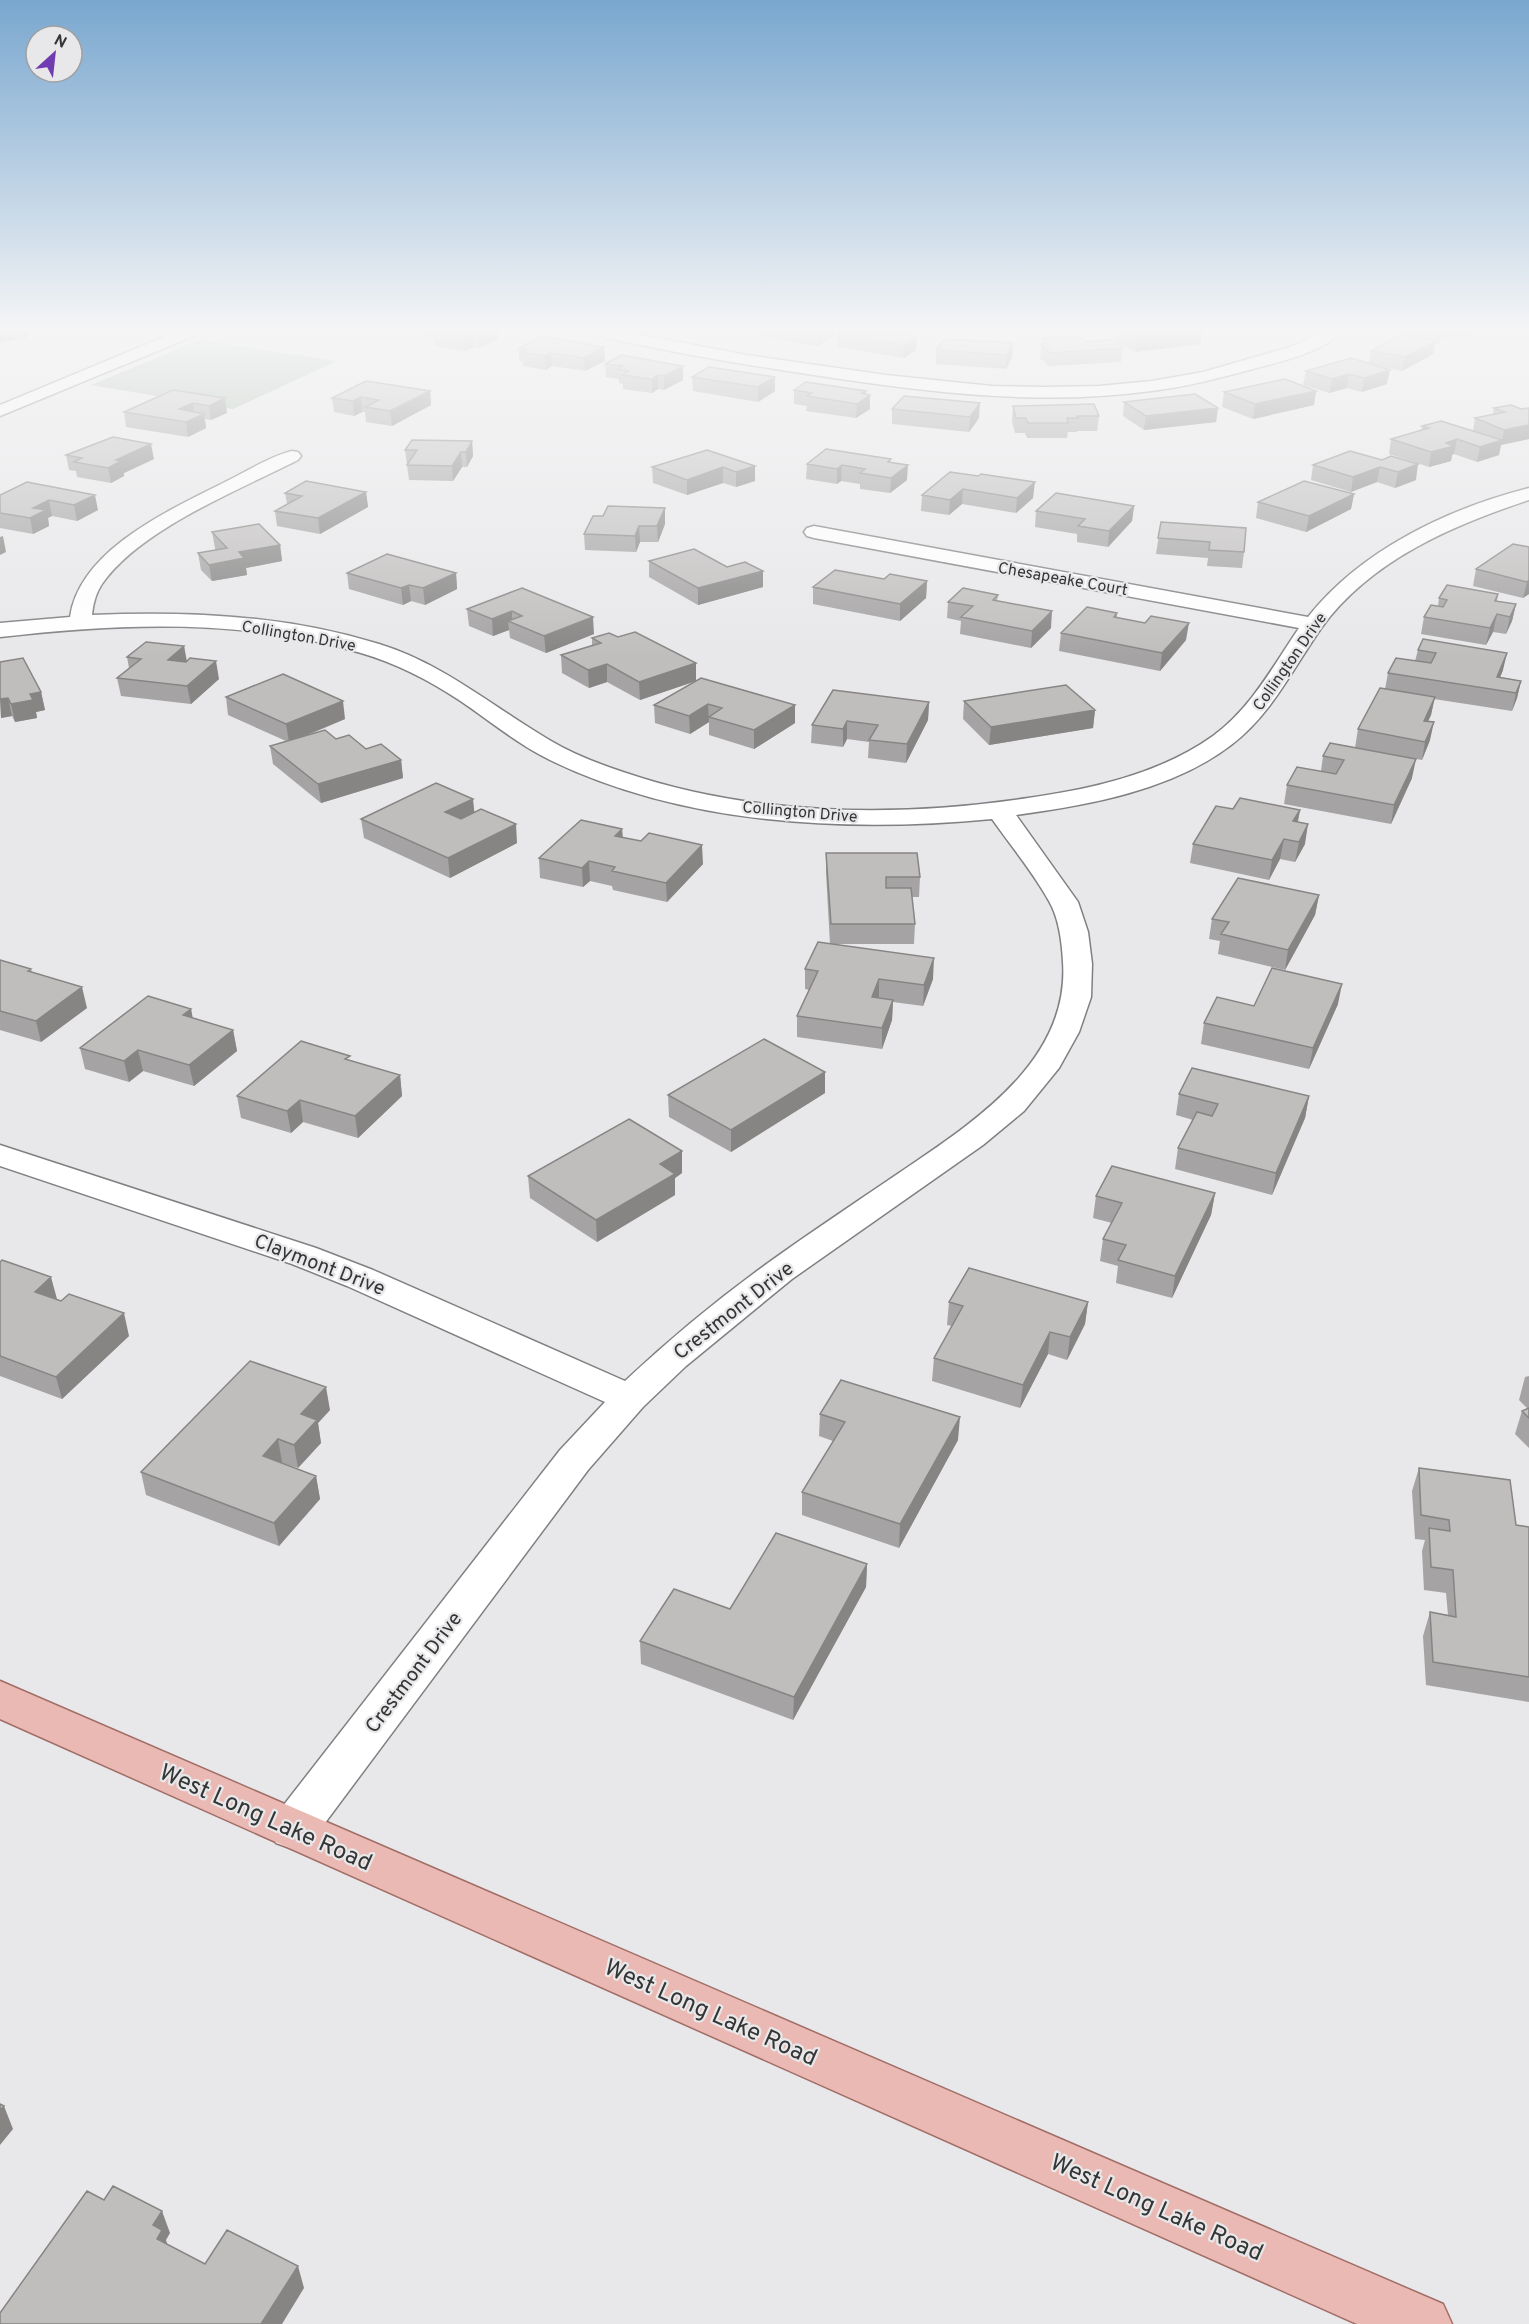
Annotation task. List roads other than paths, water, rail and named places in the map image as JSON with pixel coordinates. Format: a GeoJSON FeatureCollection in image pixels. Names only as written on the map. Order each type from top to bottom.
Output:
{"type":"FeatureCollection","features":[{"type":"Feature","properties":{"kind":"main road","name":"West Long Lake Road"},"geometry":{"type":"LineString","coordinates":[[0,1699],[1423,2324]]}},
{"type":"Feature","properties":{"kind":"street"},"geometry":{"type":"LineString","coordinates":[[80,622],[81,608],[92,583],[122,551],[166,522],[292,456]]}},
{"type":"Feature","properties":{"kind":"street","name":"Collington Drive"},"geometry":{"type":"LineString","coordinates":[[0,630],[80,622],[168,619],[235,623],[291,630],[367,647],[402,660],[438,677],[528,738],[560,755],[609,775],[683,796],[760,809],[839,816],[894,817],[999,810],[1048,803],[1098,792],[1147,777],[1198,755],[1226,739],[1264,700],[1312,624],[1337,596],[1360,576],[1406,545],[1484,509],[1529,494]]}},
{"type":"Feature","properties":{"kind":"street","name":"Chesapeake Court"},"geometry":{"type":"LineString","coordinates":[[814,532],[1312,624]]}},
{"type":"Feature","properties":{"kind":"street","name":"Crestmont Drive"},"geometry":{"type":"LineString","coordinates":[[293,1829],[574,1460],[630,1398],[673,1356],[780,1271],[972,1138],[1013,1104],[1043,1068],[1064,1032],[1076,997],[1078,964],[1074,932],[1064,902],[999,810]]}},
{"type":"Feature","properties":{"kind":"street","name":"Claymont Drive"},"geometry":{"type":"LineString","coordinates":[[0,1155],[314,1259],[630,1398]]}}]}
